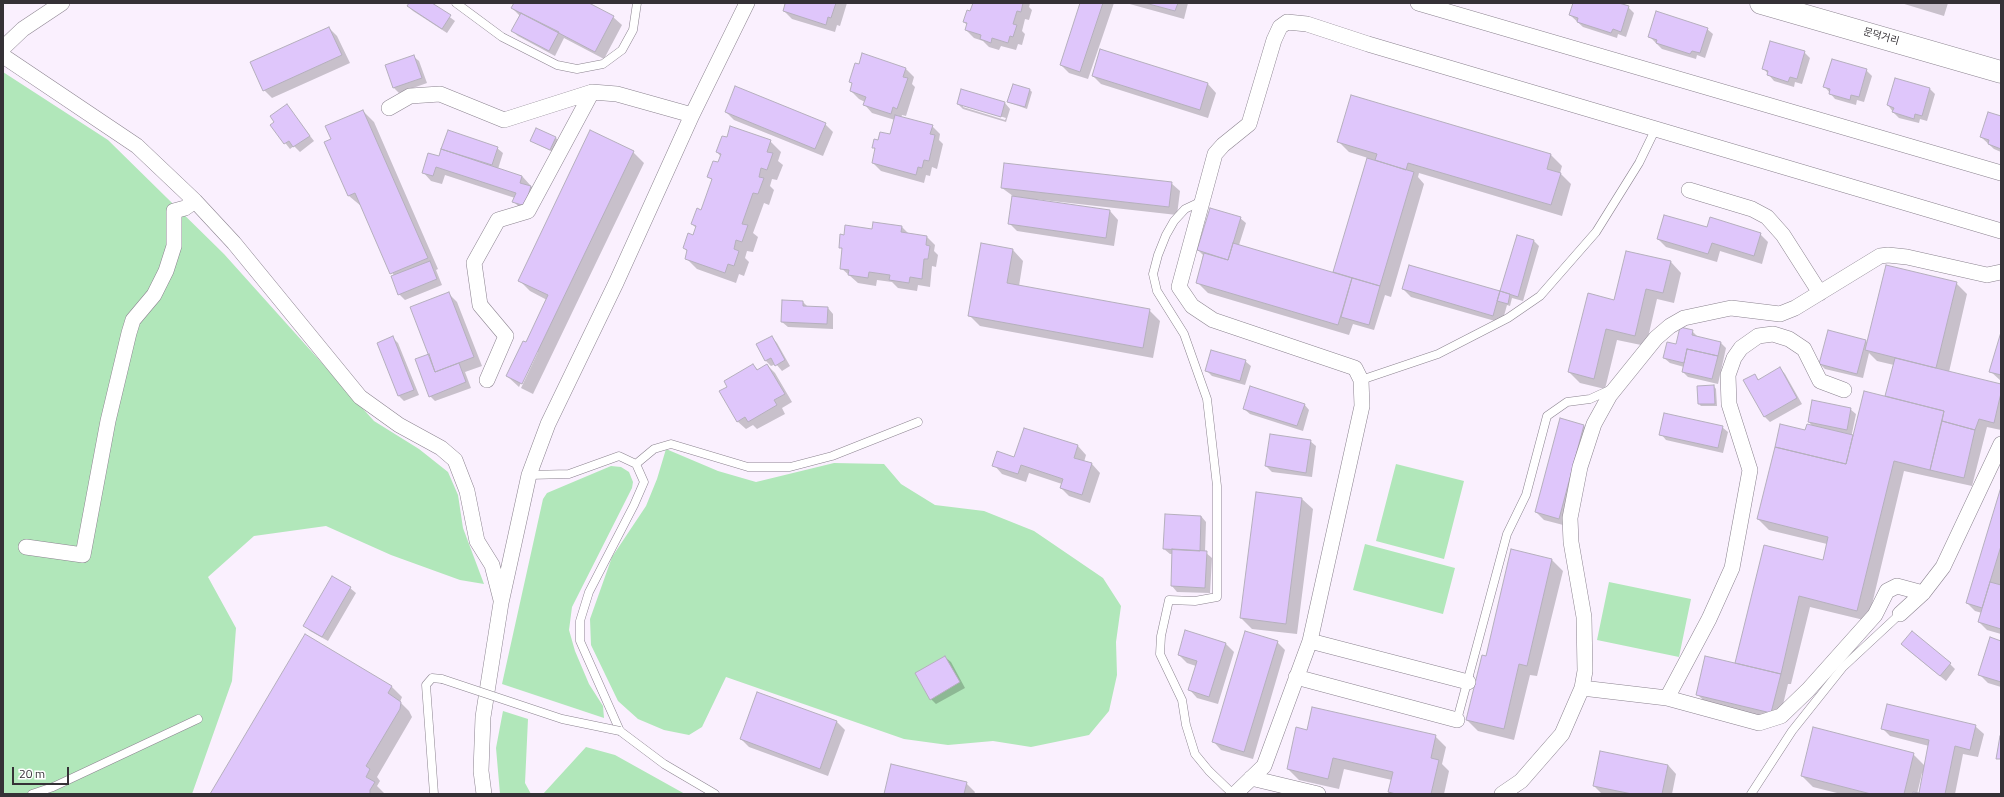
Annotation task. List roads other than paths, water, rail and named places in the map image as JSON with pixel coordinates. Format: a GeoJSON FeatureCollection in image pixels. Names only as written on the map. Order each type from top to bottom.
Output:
{"type":"FeatureCollection","features":[{"type":"Feature","properties":{"kind":"main road","name":"문덕거리"},"geometry":{"type":"LineString","coordinates":[[1761,3],[2001,72]]}},
{"type":"Feature","properties":{"kind":"street"},"geometry":{"type":"LineString","coordinates":[[3,48],[23,29],[62,3]]}},
{"type":"Feature","properties":{"kind":"street"},"geometry":{"type":"LineString","coordinates":[[484,794],[481,771],[483,717],[502,603],[529,475],[548,424],[616,283],[692,115],[747,3]]}},
{"type":"Feature","properties":{"kind":"street"},"geometry":{"type":"LineString","coordinates":[[1418,3],[2001,173]]}},
{"type":"Feature","properties":{"kind":"street"},"geometry":{"type":"LineString","coordinates":[[1234,794],[1264,766],[1310,642],[1362,406],[1361,380],[1355,368],[1213,320],[1192,306],[1179,287],[1215,154],[1223,145],[1249,124],[1274,40],[1280,27],[1287,22],[1307,24],[1368,44],[1655,130],[2001,231]]}},
{"type":"Feature","properties":{"kind":"street"},"geometry":{"type":"LineString","coordinates":[[3,56],[137,146],[195,201],[234,243],[360,397],[399,425],[441,448],[455,460],[467,491],[477,541],[492,565],[502,603]]}},
{"type":"Feature","properties":{"kind":"street"},"geometry":{"type":"LineString","coordinates":[[389,108],[410,96],[440,94],[504,120],[592,92],[617,94],[692,115]]}},
{"type":"Feature","properties":{"kind":"street"},"geometry":{"type":"LineString","coordinates":[[488,380],[506,336],[480,305],[474,263],[498,220],[528,211],[592,92]]}},
{"type":"Feature","properties":{"kind":"street"},"geometry":{"type":"LineString","coordinates":[[1690,190],[1752,209],[1767,217],[1783,235],[1820,293]]}},
{"type":"Feature","properties":{"kind":"street"},"geometry":{"type":"LineString","coordinates":[[26,547],[83,555],[108,421],[133,320],[154,295],[166,271],[174,246],[174,211],[186,208],[195,201]]}},
{"type":"Feature","properties":{"kind":"street"},"geometry":{"type":"LineString","coordinates":[[1502,794],[1521,781],[1562,734],[1582,688],[1585,671],[1584,617],[1571,542],[1570,518],[1580,467],[1594,424],[1616,387],[1656,338],[1670,326],[1684,318],[1731,308],[1780,314],[1795,308],[1880,256],[1888,255],[1907,257],[1987,275],[2001,272]]}},
{"type":"Feature","properties":{"kind":"street"},"geometry":{"type":"LineString","coordinates":[[1667,698],[1709,619],[1732,568],[1750,470],[1729,404],[1728,375],[1734,358],[1741,348],[1758,336],[1773,334],[1789,339],[1804,349],[1820,381],[1844,390]]}},
{"type":"Feature","properties":{"kind":"street"},"geometry":{"type":"LineString","coordinates":[[1900,614],[1923,593],[1943,567],[2001,444]]}},
{"type":"Feature","properties":{"kind":"street"},"geometry":{"type":"LineString","coordinates":[[1582,688],[1667,698],[1759,723],[1781,716],[1808,690],[1875,615],[1887,591],[1897,586],[1923,593]]}},
{"type":"Feature","properties":{"kind":"street"},"geometry":{"type":"LineString","coordinates":[[1310,642],[1468,682]]}},
{"type":"Feature","properties":{"kind":"street"},"geometry":{"type":"LineString","coordinates":[[1296,678],[1457,720]]}},
{"type":"Feature","properties":{"kind":"street"},"geometry":{"type":"LineString","coordinates":[[1251,778],[1318,794]]}},
{"type":"Feature","properties":{"kind":"lane"},"geometry":{"type":"LineString","coordinates":[[456,3],[502,37],[557,65],[577,69],[603,64],[622,50],[633,30],[638,3]]}},
{"type":"Feature","properties":{"kind":"lane"},"geometry":{"type":"LineString","coordinates":[[1361,380],[1438,354],[1508,318],[1540,296],[1596,232],[1639,163],[1655,130]]}},
{"type":"Feature","properties":{"kind":"lane"},"geometry":{"type":"LineString","coordinates":[[1202,201],[1185,209],[1174,221],[1166,235],[1158,255],[1153,274],[1157,291],[1184,334],[1207,399],[1217,486],[1217,597],[1195,601],[1169,600],[1161,636],[1160,654],[1182,700],[1186,725],[1195,754],[1209,771],[1234,794]]}},
{"type":"Feature","properties":{"kind":"lane"},"geometry":{"type":"LineString","coordinates":[[1457,720],[1507,534],[1526,495],[1547,416],[1567,402],[1590,399],[1616,387]]}},
{"type":"Feature","properties":{"kind":"lane"},"geometry":{"type":"LineString","coordinates":[[636,464],[654,449],[671,444],[748,467],[790,467],[832,456],[918,422]]}},
{"type":"Feature","properties":{"kind":"lane"},"geometry":{"type":"LineString","coordinates":[[529,475],[569,474],[619,456],[636,464],[644,482],[589,592],[580,621],[580,641],[620,731]]}},
{"type":"Feature","properties":{"kind":"lane"},"geometry":{"type":"LineString","coordinates":[[1751,794],[1792,731],[1843,667],[1900,614]]}},
{"type":"Feature","properties":{"kind":"lane"},"geometry":{"type":"LineString","coordinates":[[434,794],[426,685],[432,678],[442,679],[562,719],[620,731],[664,764],[715,794]]}},
{"type":"Feature","properties":{"kind":"lane"},"geometry":{"type":"LineString","coordinates":[[32,794],[53,787],[198,719]]}}]}
